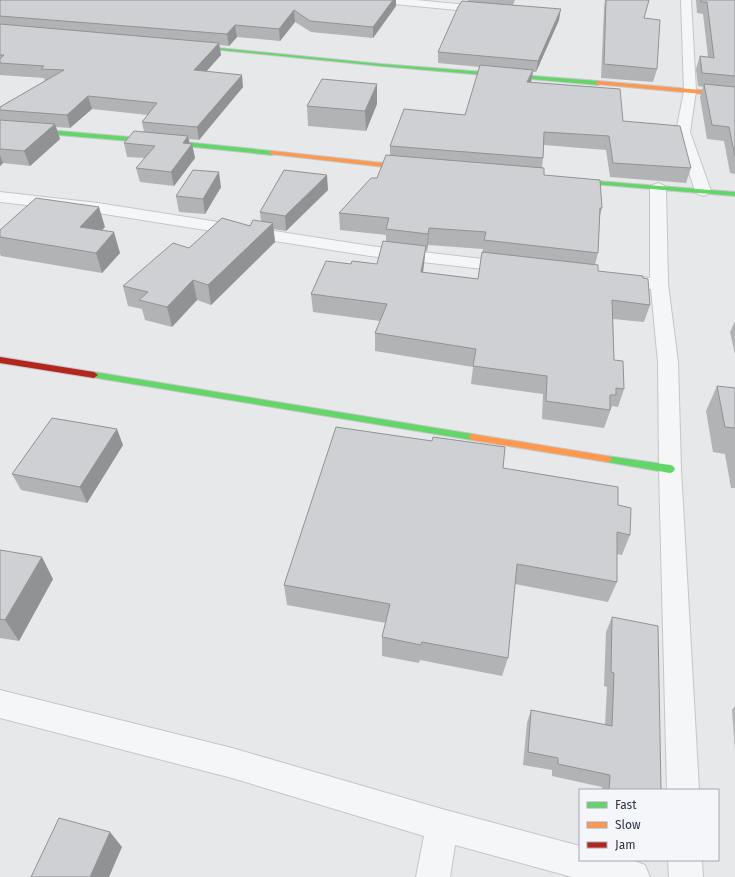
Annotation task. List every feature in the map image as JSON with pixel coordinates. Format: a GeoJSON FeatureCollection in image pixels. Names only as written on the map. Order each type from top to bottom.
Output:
{"type":"FeatureCollection","features":[{"type":"Feature","properties":{"kind":"street"},"geometry":{"type":"LineString","coordinates":[[384,0],[502,11]]}},
{"type":"Feature","properties":{"kind":"street"},"geometry":{"type":"LineString","coordinates":[[686,0],[690,91],[683,132],[703,191]]}},
{"type":"Feature","properties":{"kind":"street"},"geometry":{"type":"LineString","coordinates":[[183,45],[735,95]]}},
{"type":"Feature","properties":{"kind":"street"},"geometry":{"type":"LineString","coordinates":[[0,128],[165,142],[424,169]]}},
{"type":"Feature","properties":{"kind":"street"},"geometry":{"type":"LineString","coordinates":[[564,180],[735,194]]}},
{"type":"Feature","properties":{"kind":"street"},"geometry":{"type":"LineString","coordinates":[[658,188],[659,284],[668,362],[670,469],[683,789]]}},
{"type":"Feature","properties":{"kind":"street"},"geometry":{"type":"LineString","coordinates":[[0,197],[98,208],[370,251],[526,269]]}},
{"type":"Feature","properties":{"kind":"street"},"geometry":{"type":"LineString","coordinates":[[604,278],[659,284]]}},
{"type":"Feature","properties":{"kind":"street"},"geometry":{"type":"LineString","coordinates":[[0,360],[670,469]]}},
{"type":"Feature","properties":{"kind":"street"},"geometry":{"type":"LineString","coordinates":[[2,709],[232,763],[442,825],[633,877]]}},
{"type":"Feature","properties":{"kind":"street"},"geometry":{"type":"LineString","coordinates":[[433,877],[442,825]]}},
{"type":"Feature","properties":{"kind":"street"},"geometry":{"type":"LineString","coordinates":[[685,861],[686,877]]}},
{"type":"Feature","properties":{"kind":"building"},"geometry":{"type":"Polygon","coordinates":[[[0,0],[393,0],[373,27],[310,21],[294,10],[279,29],[235,25],[227,34],[0,16],[0,0]]]}},
{"type":"Feature","properties":{"kind":"building"},"geometry":{"type":"Polygon","coordinates":[[[606,0],[649,0],[644,18],[660,20],[657,69],[604,64],[606,0]]]}},
{"type":"Feature","properties":{"kind":"building"},"geometry":{"type":"Polygon","coordinates":[[[701,0],[735,0],[735,76],[702,73],[700,56],[714,58],[707,2],[701,2],[701,0]]]}},
{"type":"Feature","properties":{"kind":"building"},"geometry":{"type":"Polygon","coordinates":[[[462,1],[561,9],[538,61],[438,52],[462,1]]]}},
{"type":"Feature","properties":{"kind":"building"},"geometry":{"type":"Polygon","coordinates":[[[0,24],[219,43],[194,70],[242,75],[197,127],[142,122],[157,103],[88,96],[67,115],[0,110],[0,107],[64,70],[41,69],[44,66],[0,63],[0,59],[4,55],[0,55],[0,24]]]}},
{"type":"Feature","properties":{"kind":"building"},"geometry":{"type":"Polygon","coordinates":[[[480,65],[533,70],[527,82],[620,89],[623,121],[680,126],[691,168],[613,163],[609,136],[544,132],[543,158],[390,146],[404,109],[465,115],[480,65]]]}},
{"type":"Feature","properties":{"kind":"building"},"geometry":{"type":"Polygon","coordinates":[[[322,79],[377,84],[365,111],[307,106],[322,79]]]}},
{"type":"Feature","properties":{"kind":"building"},"geometry":{"type":"Polygon","coordinates":[[[704,84],[735,87],[735,156],[729,127],[712,125],[704,84]]]}},
{"type":"Feature","properties":{"kind":"building"},"geometry":{"type":"Polygon","coordinates":[[[0,120],[55,124],[24,151],[0,149],[0,120]]]}},
{"type":"Feature","properties":{"kind":"building"},"geometry":{"type":"Polygon","coordinates":[[[134,131],[188,136],[183,143],[192,144],[171,172],[136,168],[155,146],[124,143],[134,131]]]}},
{"type":"Feature","properties":{"kind":"building"},"geometry":{"type":"Polygon","coordinates":[[[386,155],[544,168],[544,175],[600,180],[602,208],[600,208],[598,253],[484,240],[486,232],[429,228],[428,234],[386,229],[389,218],[339,213],[371,178],[377,178],[386,155]]]}},
{"type":"Feature","properties":{"kind":"building"},"geometry":{"type":"Polygon","coordinates":[[[193,170],[219,172],[203,199],[176,196],[193,170]]]}},
{"type":"Feature","properties":{"kind":"building"},"geometry":{"type":"Polygon","coordinates":[[[284,170],[327,175],[285,216],[260,212],[284,170]]]}},
{"type":"Feature","properties":{"kind":"building"},"geometry":{"type":"Polygon","coordinates":[[[36,198],[99,207],[80,227],[114,232],[96,253],[0,237],[0,230],[36,198]]]}},
{"type":"Feature","properties":{"kind":"building"},"geometry":{"type":"Polygon","coordinates":[[[222,218],[250,226],[253,220],[273,223],[208,285],[193,280],[167,307],[139,300],[148,292],[123,286],[173,243],[189,248],[222,218]]]}},
{"type":"Feature","properties":{"kind":"building"},"geometry":{"type":"Polygon","coordinates":[[[383,241],[426,246],[421,272],[478,279],[482,252],[598,265],[598,271],[643,276],[643,278],[648,279],[650,305],[612,300],[614,360],[623,361],[624,389],[616,388],[616,395],[610,395],[610,410],[546,401],[547,376],[473,366],[476,349],[375,333],[387,304],[311,294],[326,261],[351,264],[352,261],[377,264],[383,241]]]}},
{"type":"Feature","properties":{"kind":"building"},"geometry":{"type":"Polygon","coordinates":[[[717,386],[735,388],[735,428],[725,427],[717,386]]]}},
{"type":"Feature","properties":{"kind":"building"},"geometry":{"type":"Polygon","coordinates":[[[52,418],[117,429],[80,487],[12,474],[52,418]]]}},
{"type":"Feature","properties":{"kind":"building"},"geometry":{"type":"Polygon","coordinates":[[[336,427],[432,441],[433,437],[505,447],[503,468],[618,487],[618,505],[631,508],[630,535],[617,532],[617,582],[517,564],[508,658],[422,642],[421,645],[382,637],[390,604],[284,585],[336,427]]]}},
{"type":"Feature","properties":{"kind":"building"},"geometry":{"type":"Polygon","coordinates":[[[0,550],[42,557],[5,620],[0,619],[0,550]]]}},
{"type":"Feature","properties":{"kind":"building"},"geometry":{"type":"Polygon","coordinates":[[[612,617],[658,626],[661,789],[609,789],[610,775],[558,764],[558,758],[528,752],[531,710],[612,726],[614,673],[611,672],[612,617]]]}},
{"type":"Feature","properties":{"kind":"building"},"geometry":{"type":"Polygon","coordinates":[[[59,818],[110,832],[90,877],[31,877],[59,818]]]}},
{"type":"Feature","properties":{"kind":"traffic: fast"},"geometry":{"type":"LineString","coordinates":[[191,46],[381,65],[598,83]]}},
{"type":"Feature","properties":{"kind":"traffic: fast"},"geometry":{"type":"LineString","coordinates":[[0,128],[272,153]]}},
{"type":"Feature","properties":{"kind":"traffic: fast"},"geometry":{"type":"LineString","coordinates":[[571,181],[735,194]]}},
{"type":"Feature","properties":{"kind":"traffic: fast"},"geometry":{"type":"LineString","coordinates":[[94,375],[472,437]]}},
{"type":"Feature","properties":{"kind":"traffic: fast"},"geometry":{"type":"LineString","coordinates":[[607,459],[670,469]]}},
{"type":"Feature","properties":{"kind":"traffic: slow"},"geometry":{"type":"LineString","coordinates":[[598,83],[735,95]]}},
{"type":"Feature","properties":{"kind":"traffic: slow"},"geometry":{"type":"LineString","coordinates":[[272,153],[411,168]]}},
{"type":"Feature","properties":{"kind":"traffic: slow"},"geometry":{"type":"LineString","coordinates":[[472,437],[607,459]]}},
{"type":"Feature","properties":{"kind":"traffic: jam"},"geometry":{"type":"LineString","coordinates":[[0,360],[94,375]]}}]}
